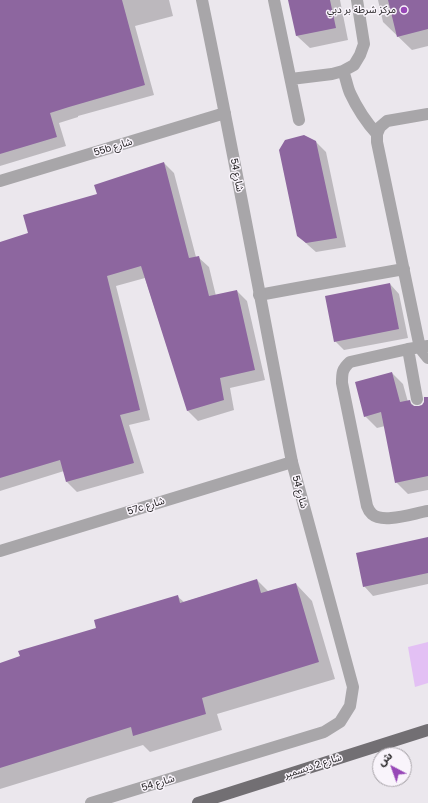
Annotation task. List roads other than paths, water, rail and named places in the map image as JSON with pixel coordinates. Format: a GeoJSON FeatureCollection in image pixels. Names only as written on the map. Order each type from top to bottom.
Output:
{"type":"FeatureCollection","features":[{"type":"Feature","properties":{"kind":"main road","name":"شارع 2 ديسمبر"},"geometry":{"type":"LineString","coordinates":[[198,803],[428,730]]}},
{"type":"Feature","properties":{"kind":"street","name":"شارع 54"},"geometry":{"type":"LineString","coordinates":[[91,803],[324,732],[340,722],[350,706],[353,687],[292,462],[259,295],[226,114],[202,0]]}},
{"type":"Feature","properties":{"kind":"street"},"geometry":{"type":"LineString","coordinates":[[274,0],[299,120]]}},
{"type":"Feature","properties":{"kind":"street"},"geometry":{"type":"LineString","coordinates":[[291,78],[332,74],[343,71],[354,65],[364,44],[357,0]]}},
{"type":"Feature","properties":{"kind":"street"},"geometry":{"type":"LineString","coordinates":[[343,71],[350,93],[360,113],[377,134]]}},
{"type":"Feature","properties":{"kind":"street","name":"55b شارع"},"geometry":{"type":"LineString","coordinates":[[0,181],[226,114]]}},
{"type":"Feature","properties":{"kind":"street"},"geometry":{"type":"LineString","coordinates":[[417,399],[419,348],[377,142],[377,134],[380,127],[387,121],[428,114]]}},
{"type":"Feature","properties":{"kind":"street"},"geometry":{"type":"LineString","coordinates":[[259,295],[404,269]]}},
{"type":"Feature","properties":{"kind":"street"},"geometry":{"type":"LineString","coordinates":[[419,348],[428,358]]}},
{"type":"Feature","properties":{"kind":"street"},"geometry":{"type":"LineString","coordinates":[[419,348],[350,362],[344,367],[342,383],[367,506],[372,514],[379,518],[388,519],[428,511]]}},
{"type":"Feature","properties":{"kind":"street","name":"57c شارع"},"geometry":{"type":"LineString","coordinates":[[0,551],[292,462]]}},
{"type":"Feature","properties":{"kind":"place","name":"مركز شرطة بر دبي"},"geometry":{"type":"Point","coordinates":[404,10]}}]}
